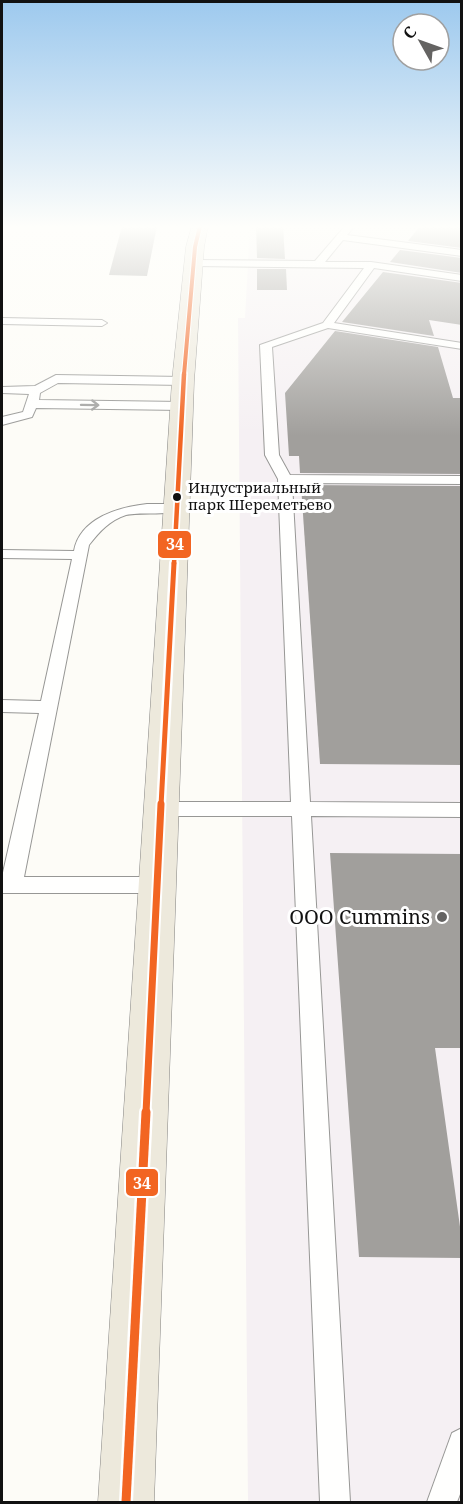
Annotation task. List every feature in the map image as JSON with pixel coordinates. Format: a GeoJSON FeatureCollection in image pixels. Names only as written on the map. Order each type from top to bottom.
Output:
{"type":"FeatureCollection","features":[{"type":"Feature","properties":{"kind":"main road"},"geometry":{"type":"LineString","coordinates":[[126,1503],[182,393],[191,296]]}},
{"type":"Feature","properties":{"kind":"lane"},"geometry":{"type":"LineString","coordinates":[[327,325],[348,296]]}},
{"type":"Feature","properties":{"kind":"lane"},"geometry":{"type":"LineString","coordinates":[[2,321],[102,323]]}},
{"type":"Feature","properties":{"kind":"lane"},"geometry":{"type":"LineString","coordinates":[[336,1503],[285,479],[272,455],[266,345],[327,325],[462,346]]}},
{"type":"Feature","properties":{"kind":"lane"},"geometry":{"type":"LineString","coordinates":[[2,390],[37,390],[56,379],[182,393]]}},
{"type":"Feature","properties":{"kind":"lane"},"geometry":{"type":"LineString","coordinates":[[2,421],[9,421],[28,414],[37,390]]}},
{"type":"Feature","properties":{"kind":"lane"},"geometry":{"type":"LineString","coordinates":[[32,404],[182,393]]}},
{"type":"Feature","properties":{"kind":"lane"},"geometry":{"type":"LineString","coordinates":[[285,479],[462,480]]}},
{"type":"Feature","properties":{"kind":"lane"},"geometry":{"type":"LineString","coordinates":[[156,885],[7,885],[49,707],[82,545],[93,529],[108,517],[128,509],[176,508]]}},
{"type":"Feature","properties":{"kind":"lane"},"geometry":{"type":"LineString","coordinates":[[2,554],[80,555]]}},
{"type":"Feature","properties":{"kind":"lane"},"geometry":{"type":"LineString","coordinates":[[2,706],[49,707]]}},
{"type":"Feature","properties":{"kind":"lane"},"geometry":{"type":"LineString","coordinates":[[160,809],[462,810]]}},
{"type":"Feature","properties":{"kind":"lane"},"geometry":{"type":"LineString","coordinates":[[442,1503],[462,1443]]}},
{"type":"Feature","properties":{"kind":"shaded area","name":"Индустриальный парк Шереметьево"},"geometry":{"type":"Polygon","coordinates":[[[246,296],[461,296],[461,1502],[248,1502],[238,318],[245,318],[246,296]]]}},
{"type":"Feature","properties":{"kind":"building"},"geometry":{"type":"Polygon","coordinates":[[[363,296],[462,296],[462,325],[429,320],[434,336],[342,322],[363,296]]]}},
{"type":"Feature","properties":{"kind":"building"},"geometry":{"type":"Polygon","coordinates":[[[335,331],[438,347],[453,398],[462,398],[462,474],[300,473],[299,456],[289,456],[285,393],[335,331]]]}},
{"type":"Feature","properties":{"kind":"building"},"geometry":{"type":"Polygon","coordinates":[[[301,485],[462,486],[462,765],[320,764],[301,485]]]}},
{"type":"Feature","properties":{"kind":"building"},"geometry":{"type":"Polygon","coordinates":[[[330,853],[462,854],[462,1048],[435,1048],[462,1241],[462,1258],[359,1257],[330,853]]]}},
{"type":"Feature","properties":{"kind":"transit line","name":"34"},"geometry":{"type":"LineString","coordinates":[[126,1502],[183,381],[191,296]]}},
{"type":"Feature","properties":{"kind":"place","name":"Индустриальный парк Шереметьево"},"geometry":{"type":"Point","coordinates":[177,497]}},
{"type":"Feature","properties":{"kind":"place","name":"OOO Cummins"},"geometry":{"type":"Point","coordinates":[442,917]}}]}
